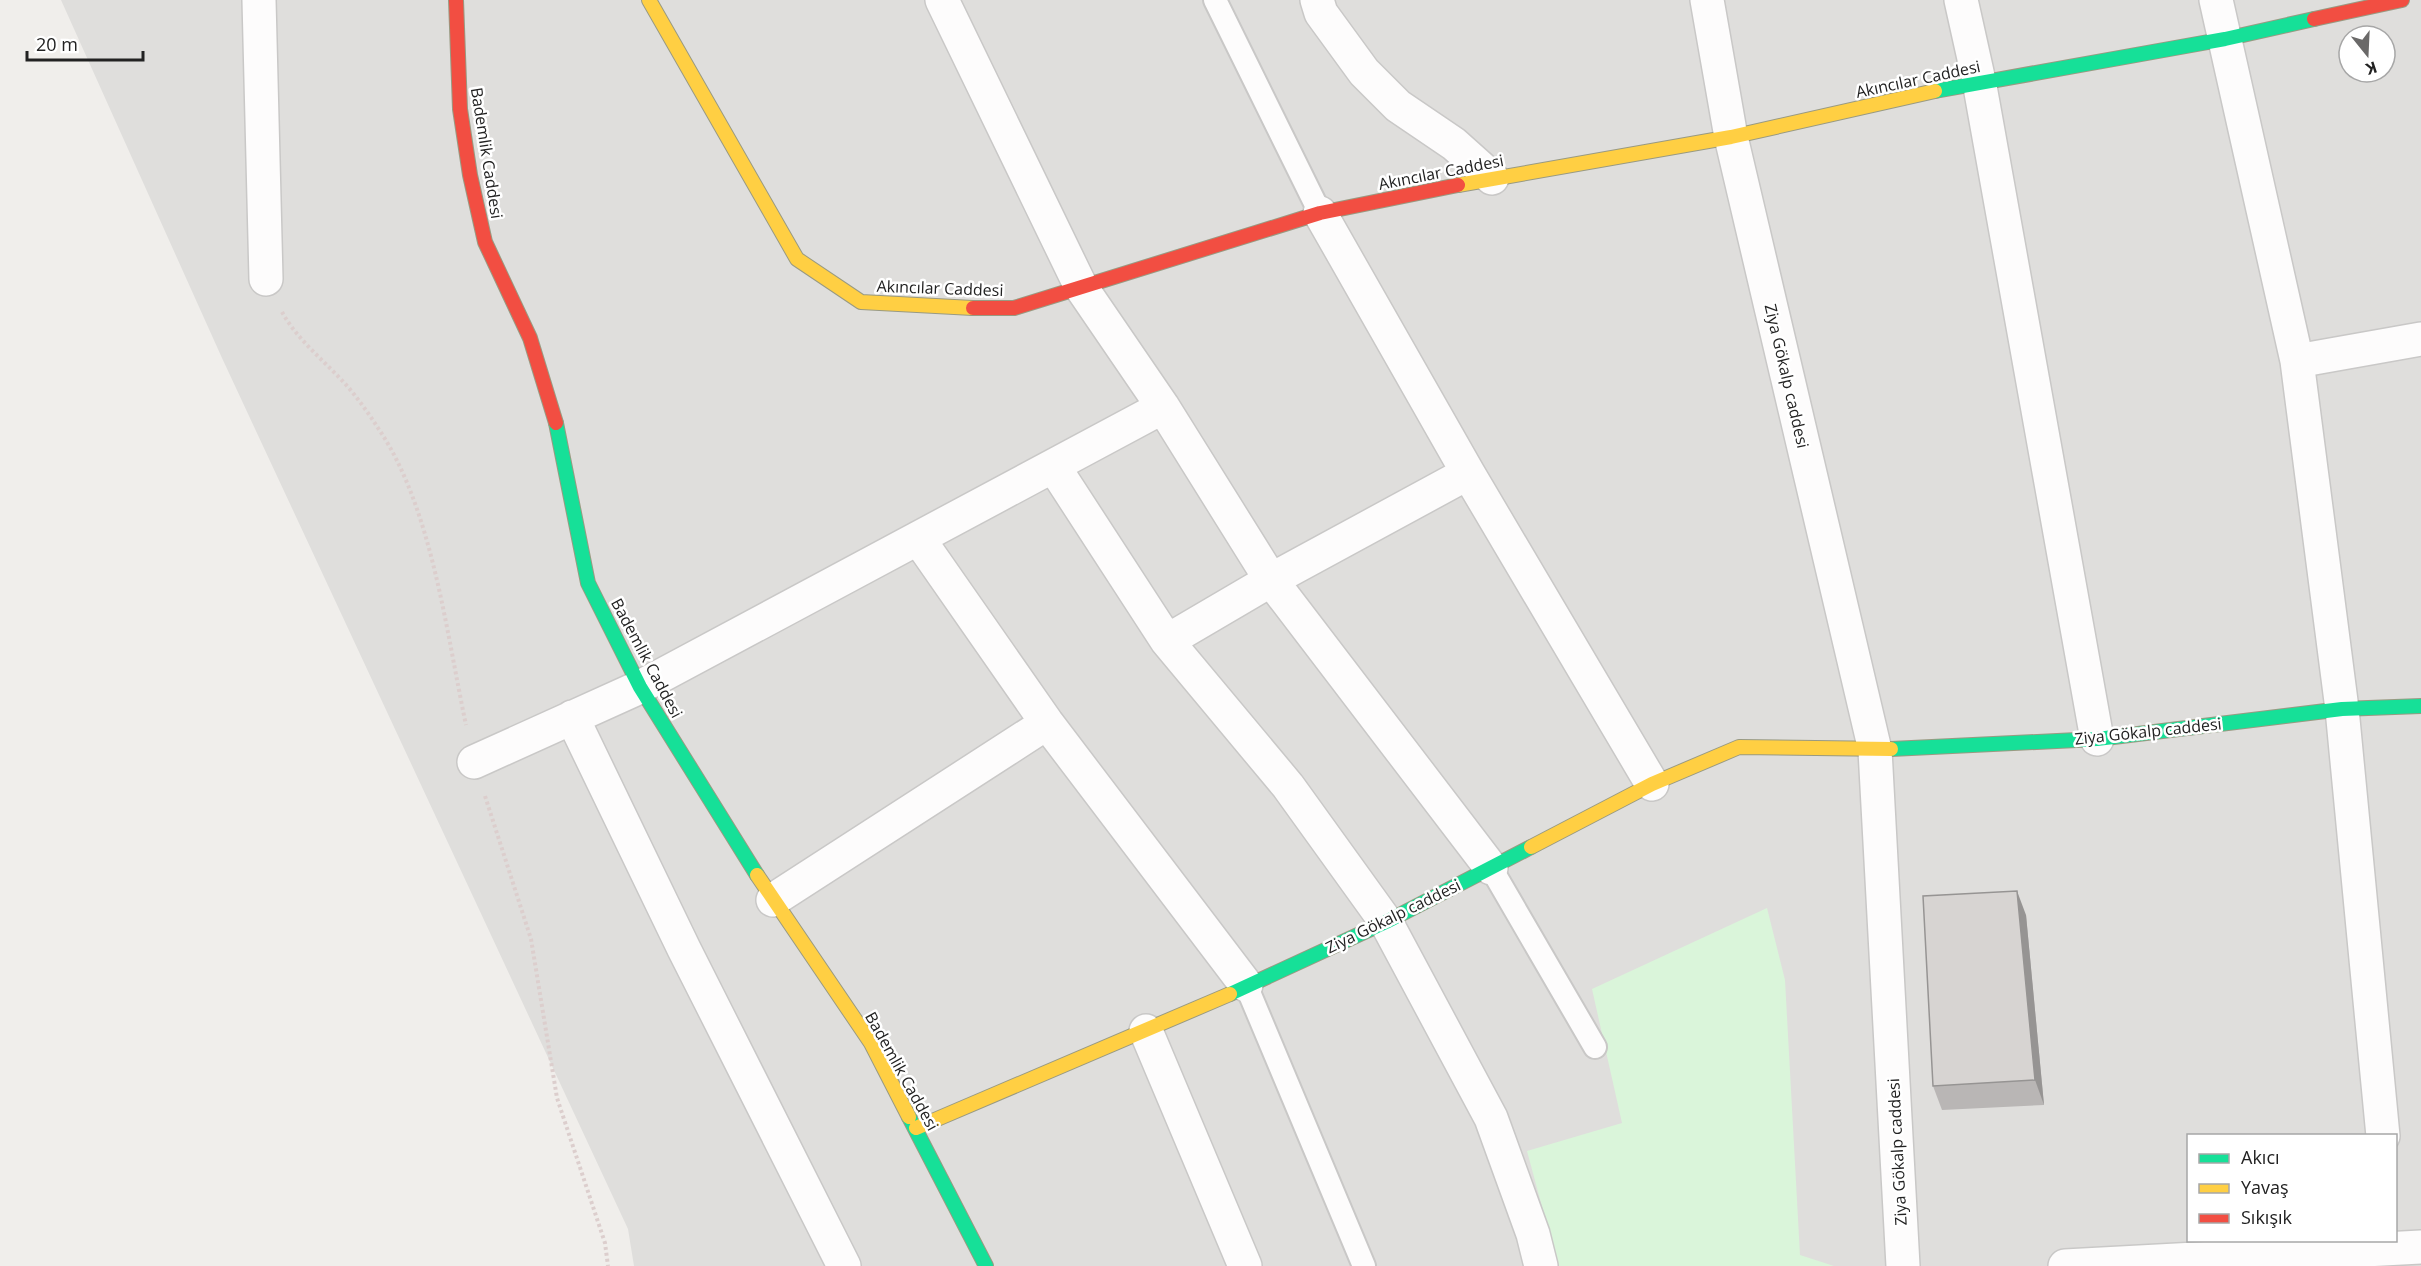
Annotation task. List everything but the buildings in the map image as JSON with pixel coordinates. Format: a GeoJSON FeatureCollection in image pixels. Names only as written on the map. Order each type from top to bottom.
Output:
{"type":"FeatureCollection","features":[{"type":"Feature","properties":{"kind":"street"},"geometry":{"type":"LineString","coordinates":[[259,0],[266,279]]}},
{"type":"Feature","properties":{"kind":"street","name":"Bademlik Caddesi"},"geometry":{"type":"LineString","coordinates":[[456,0],[460,109],[470,175],[485,242],[530,338],[553,410],[588,583],[640,687],[773,900],[871,1043],[986,1266]]}},
{"type":"Feature","properties":{"kind":"street","name":"Akıncılar Caddesi"},"geometry":{"type":"LineString","coordinates":[[649,0],[797,259],[861,302],[936,308],[1014,308],[1320,213],[1492,178],[1731,137],[1979,81],[2225,39],[2402,0]]}},
{"type":"Feature","properties":{"kind":"street"},"geometry":{"type":"LineString","coordinates":[[942,0],[1081,287],[1163,407],[1271,580],[1491,868]]}},
{"type":"Feature","properties":{"kind":"street"},"geometry":{"type":"LineString","coordinates":[[1317,0],[1321,13],[1364,72],[1398,106],[1454,144],[1492,178]]}},
{"type":"Feature","properties":{"kind":"street","name":"Ziya Gökalp caddesi"},"geometry":{"type":"LineString","coordinates":[[1707,0],[1731,137],[1875,750],[1903,1266]]}},
{"type":"Feature","properties":{"kind":"street"},"geometry":{"type":"LineString","coordinates":[[1961,0],[1979,81],[2097,739]]}},
{"type":"Feature","properties":{"kind":"street"},"geometry":{"type":"LineString","coordinates":[[2216,0],[2297,361],[2343,709],[2383,1134]]}},
{"type":"Feature","properties":{"kind":"street"},"geometry":{"type":"LineString","coordinates":[[1320,213],[1468,473],[1652,784]]}},
{"type":"Feature","properties":{"kind":"street"},"geometry":{"type":"LineString","coordinates":[[2297,361],[2421,339]]}},
{"type":"Feature","properties":{"kind":"street"},"geometry":{"type":"LineString","coordinates":[[474,762],[640,687],[1163,407]]}},
{"type":"Feature","properties":{"kind":"street"},"geometry":{"type":"LineString","coordinates":[[1054,467],[1167,641],[1288,786],[1386,922],[1491,1118],[1533,1234],[1542,1266]]}},
{"type":"Feature","properties":{"kind":"street"},"geometry":{"type":"LineString","coordinates":[[1167,641],[1271,580],[1468,473]]}},
{"type":"Feature","properties":{"kind":"street"},"geometry":{"type":"LineString","coordinates":[[918,538],[1047,723],[1245,985]]}},
{"type":"Feature","properties":{"kind":"street","name":"Ziya Gökalp caddesi"},"geometry":{"type":"LineString","coordinates":[[916,1128],[1146,1031],[1386,922],[1652,784],[1739,747],[1875,750],[2097,739],[2343,709],[2421,706]]}},
{"type":"Feature","properties":{"kind":"street"},"geometry":{"type":"LineString","coordinates":[[572,717],[684,949],[844,1266]]}},
{"type":"Feature","properties":{"kind":"street"},"geometry":{"type":"LineString","coordinates":[[773,900],[1047,723]]}},
{"type":"Feature","properties":{"kind":"street"},"geometry":{"type":"LineString","coordinates":[[1146,1031],[1245,1266]]}},
{"type":"Feature","properties":{"kind":"street"},"geometry":{"type":"LineString","coordinates":[[2065,1266],[2184,1263],[2401,1250]]}},
{"type":"Feature","properties":{"kind":"lane"},"geometry":{"type":"LineString","coordinates":[[1215,0],[1320,213]]}},
{"type":"Feature","properties":{"kind":"lane"},"geometry":{"type":"LineString","coordinates":[[1491,868],[1595,1047]]}},
{"type":"Feature","properties":{"kind":"lane"},"geometry":{"type":"LineString","coordinates":[[1245,985],[1364,1266]]}},
{"type":"Feature","properties":{"kind":"shaded area"},"geometry":{"type":"Polygon","coordinates":[[[61,0],[2421,0],[2421,1266],[634,1266],[628,1229],[222,358],[61,0]]]}},
{"type":"Feature","properties":{"kind":"green space"},"geometry":{"type":"Polygon","coordinates":[[[1767,908],[1785,980],[1800,1255],[1834,1266],[1558,1266],[1527,1151],[1622,1123],[1592,989],[1767,908]]]}},
{"type":"Feature","properties":{"kind":"traffic: fast"},"geometry":{"type":"LineString","coordinates":[[1935,91],[2225,39],[2314,19]]}},
{"type":"Feature","properties":{"kind":"traffic: fast"},"geometry":{"type":"LineString","coordinates":[[556,423],[588,583],[640,687],[757,875]]}},
{"type":"Feature","properties":{"kind":"traffic: fast"},"geometry":{"type":"LineString","coordinates":[[1891,749],[2097,739],[2342,709],[2421,706]]}},
{"type":"Feature","properties":{"kind":"traffic: fast"},"geometry":{"type":"LineString","coordinates":[[1230,994],[1386,922],[1531,847]]}},
{"type":"Feature","properties":{"kind":"traffic: fast"},"geometry":{"type":"LineString","coordinates":[[909,1117],[986,1266]]}},
{"type":"Feature","properties":{"kind":"traffic: slow"},"geometry":{"type":"LineString","coordinates":[[649,0],[797,259],[861,302],[973,308]]}},
{"type":"Feature","properties":{"kind":"traffic: slow"},"geometry":{"type":"LineString","coordinates":[[1458,185],[1731,137],[1935,91]]}},
{"type":"Feature","properties":{"kind":"traffic: slow"},"geometry":{"type":"LineString","coordinates":[[1531,847],[1652,784],[1739,747],[1891,749]]}},
{"type":"Feature","properties":{"kind":"traffic: slow"},"geometry":{"type":"LineString","coordinates":[[757,875],[871,1043],[909,1117]]}},
{"type":"Feature","properties":{"kind":"traffic: slow"},"geometry":{"type":"LineString","coordinates":[[916,1128],[1230,994]]}},
{"type":"Feature","properties":{"kind":"traffic: jam"},"geometry":{"type":"LineString","coordinates":[[456,0],[460,109],[470,175],[485,242],[530,338],[556,423]]}},
{"type":"Feature","properties":{"kind":"traffic: jam"},"geometry":{"type":"LineString","coordinates":[[2314,19],[2402,0]]}},
{"type":"Feature","properties":{"kind":"traffic: jam"},"geometry":{"type":"LineString","coordinates":[[973,308],[1014,308],[1320,213],[1458,185]]}}]}
